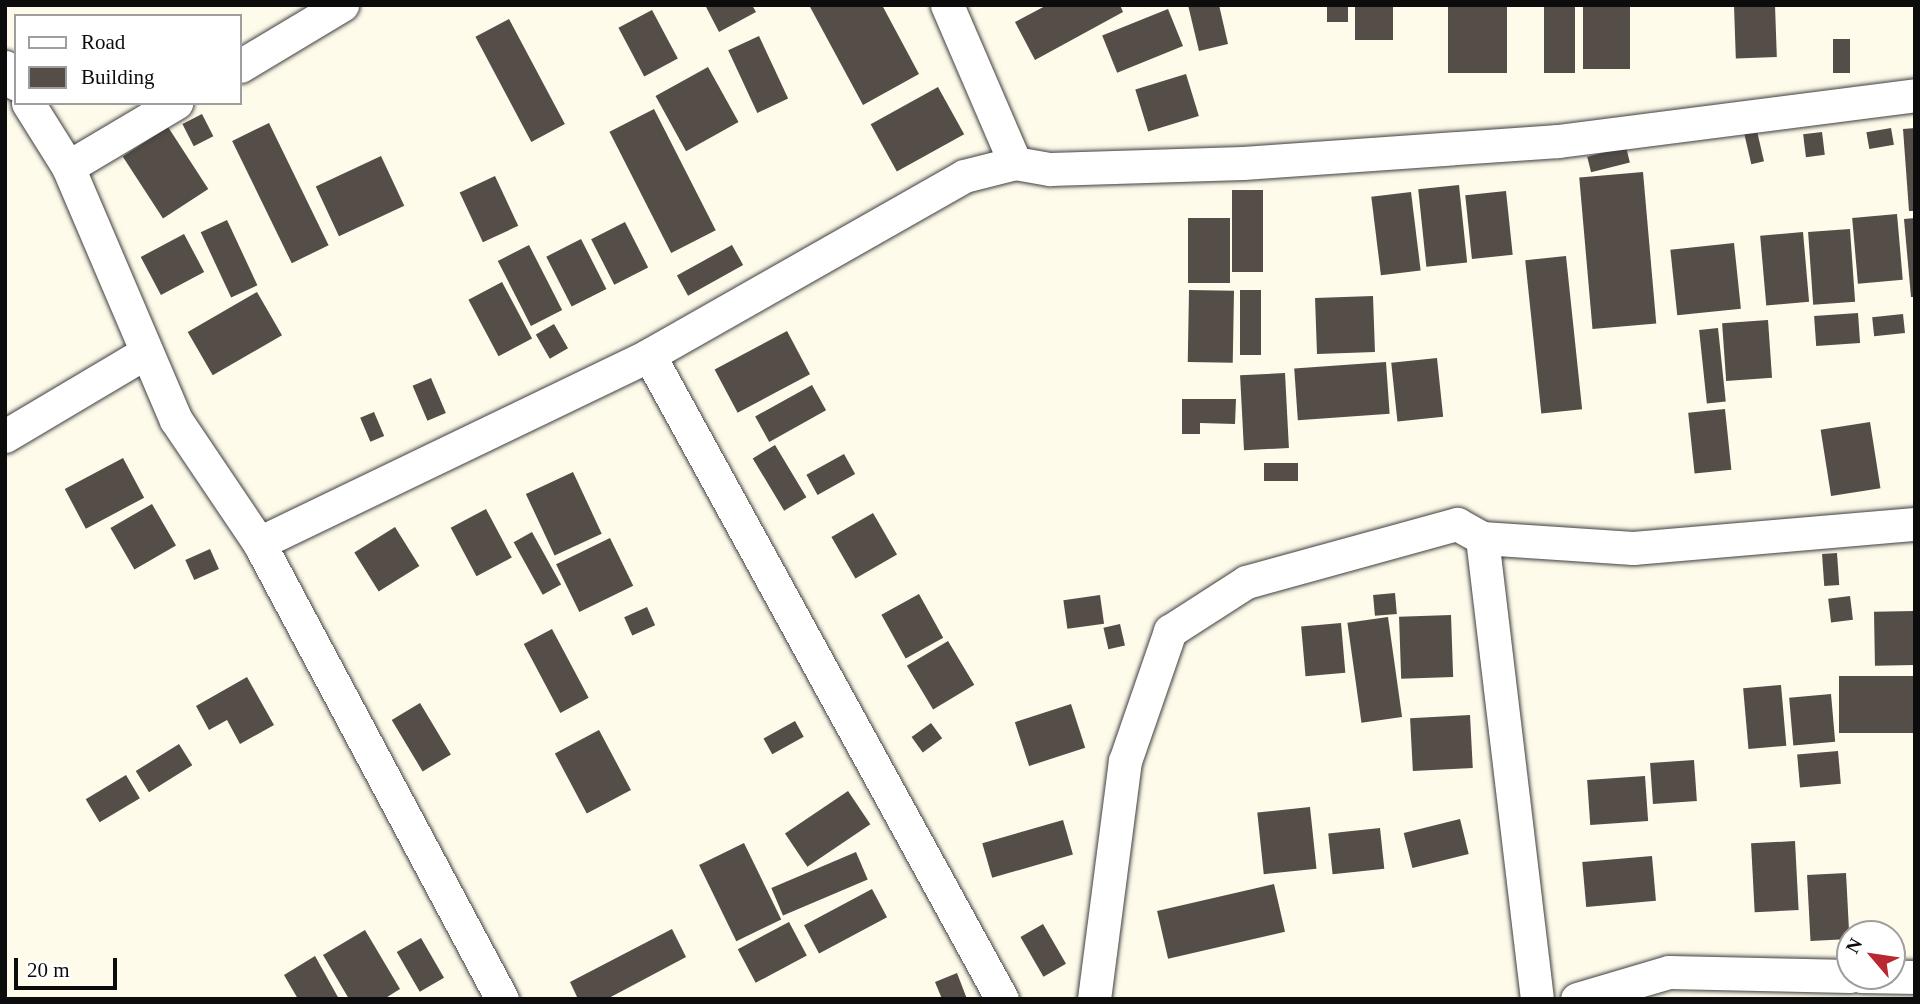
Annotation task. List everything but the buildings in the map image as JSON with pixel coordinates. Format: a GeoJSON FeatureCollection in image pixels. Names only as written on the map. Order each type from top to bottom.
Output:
{"type":"FeatureCollection","features":[{"type":"Feature","properties":{"kind":"street"},"geometry":{"type":"LineString","coordinates":[[242,64],[342,5]]}},
{"type":"Feature","properties":{"kind":"street"},"geometry":{"type":"LineString","coordinates":[[947,5],[1015,163]]}},
{"type":"Feature","properties":{"kind":"street"},"geometry":{"type":"LineString","coordinates":[[259,543],[649,355],[964,176],[1015,163],[1049,169],[1243,163],[1558,141],[1915,95]]}},
{"type":"Feature","properties":{"kind":"street"},"geometry":{"type":"LineString","coordinates":[[29,105],[68,167],[143,354],[176,420],[259,543],[502,999]]}},
{"type":"Feature","properties":{"kind":"street"},"geometry":{"type":"LineString","coordinates":[[68,167],[173,105]]}},
{"type":"Feature","properties":{"kind":"street"},"geometry":{"type":"LineString","coordinates":[[5,436],[143,354]]}},
{"type":"Feature","properties":{"kind":"street"},"geometry":{"type":"LineString","coordinates":[[649,355],[1002,999]]}},
{"type":"Feature","properties":{"kind":"street"},"geometry":{"type":"LineString","coordinates":[[1094,999],[1125,761],[1170,631],[1246,582],[1458,524],[1482,538],[1633,548],[1915,524]]}},
{"type":"Feature","properties":{"kind":"street"},"geometry":{"type":"LineString","coordinates":[[1482,538],[1537,999]]}},
{"type":"Feature","properties":{"kind":"street"},"geometry":{"type":"LineString","coordinates":[[1577,999],[1669,972],[1836,976]]}}]}
